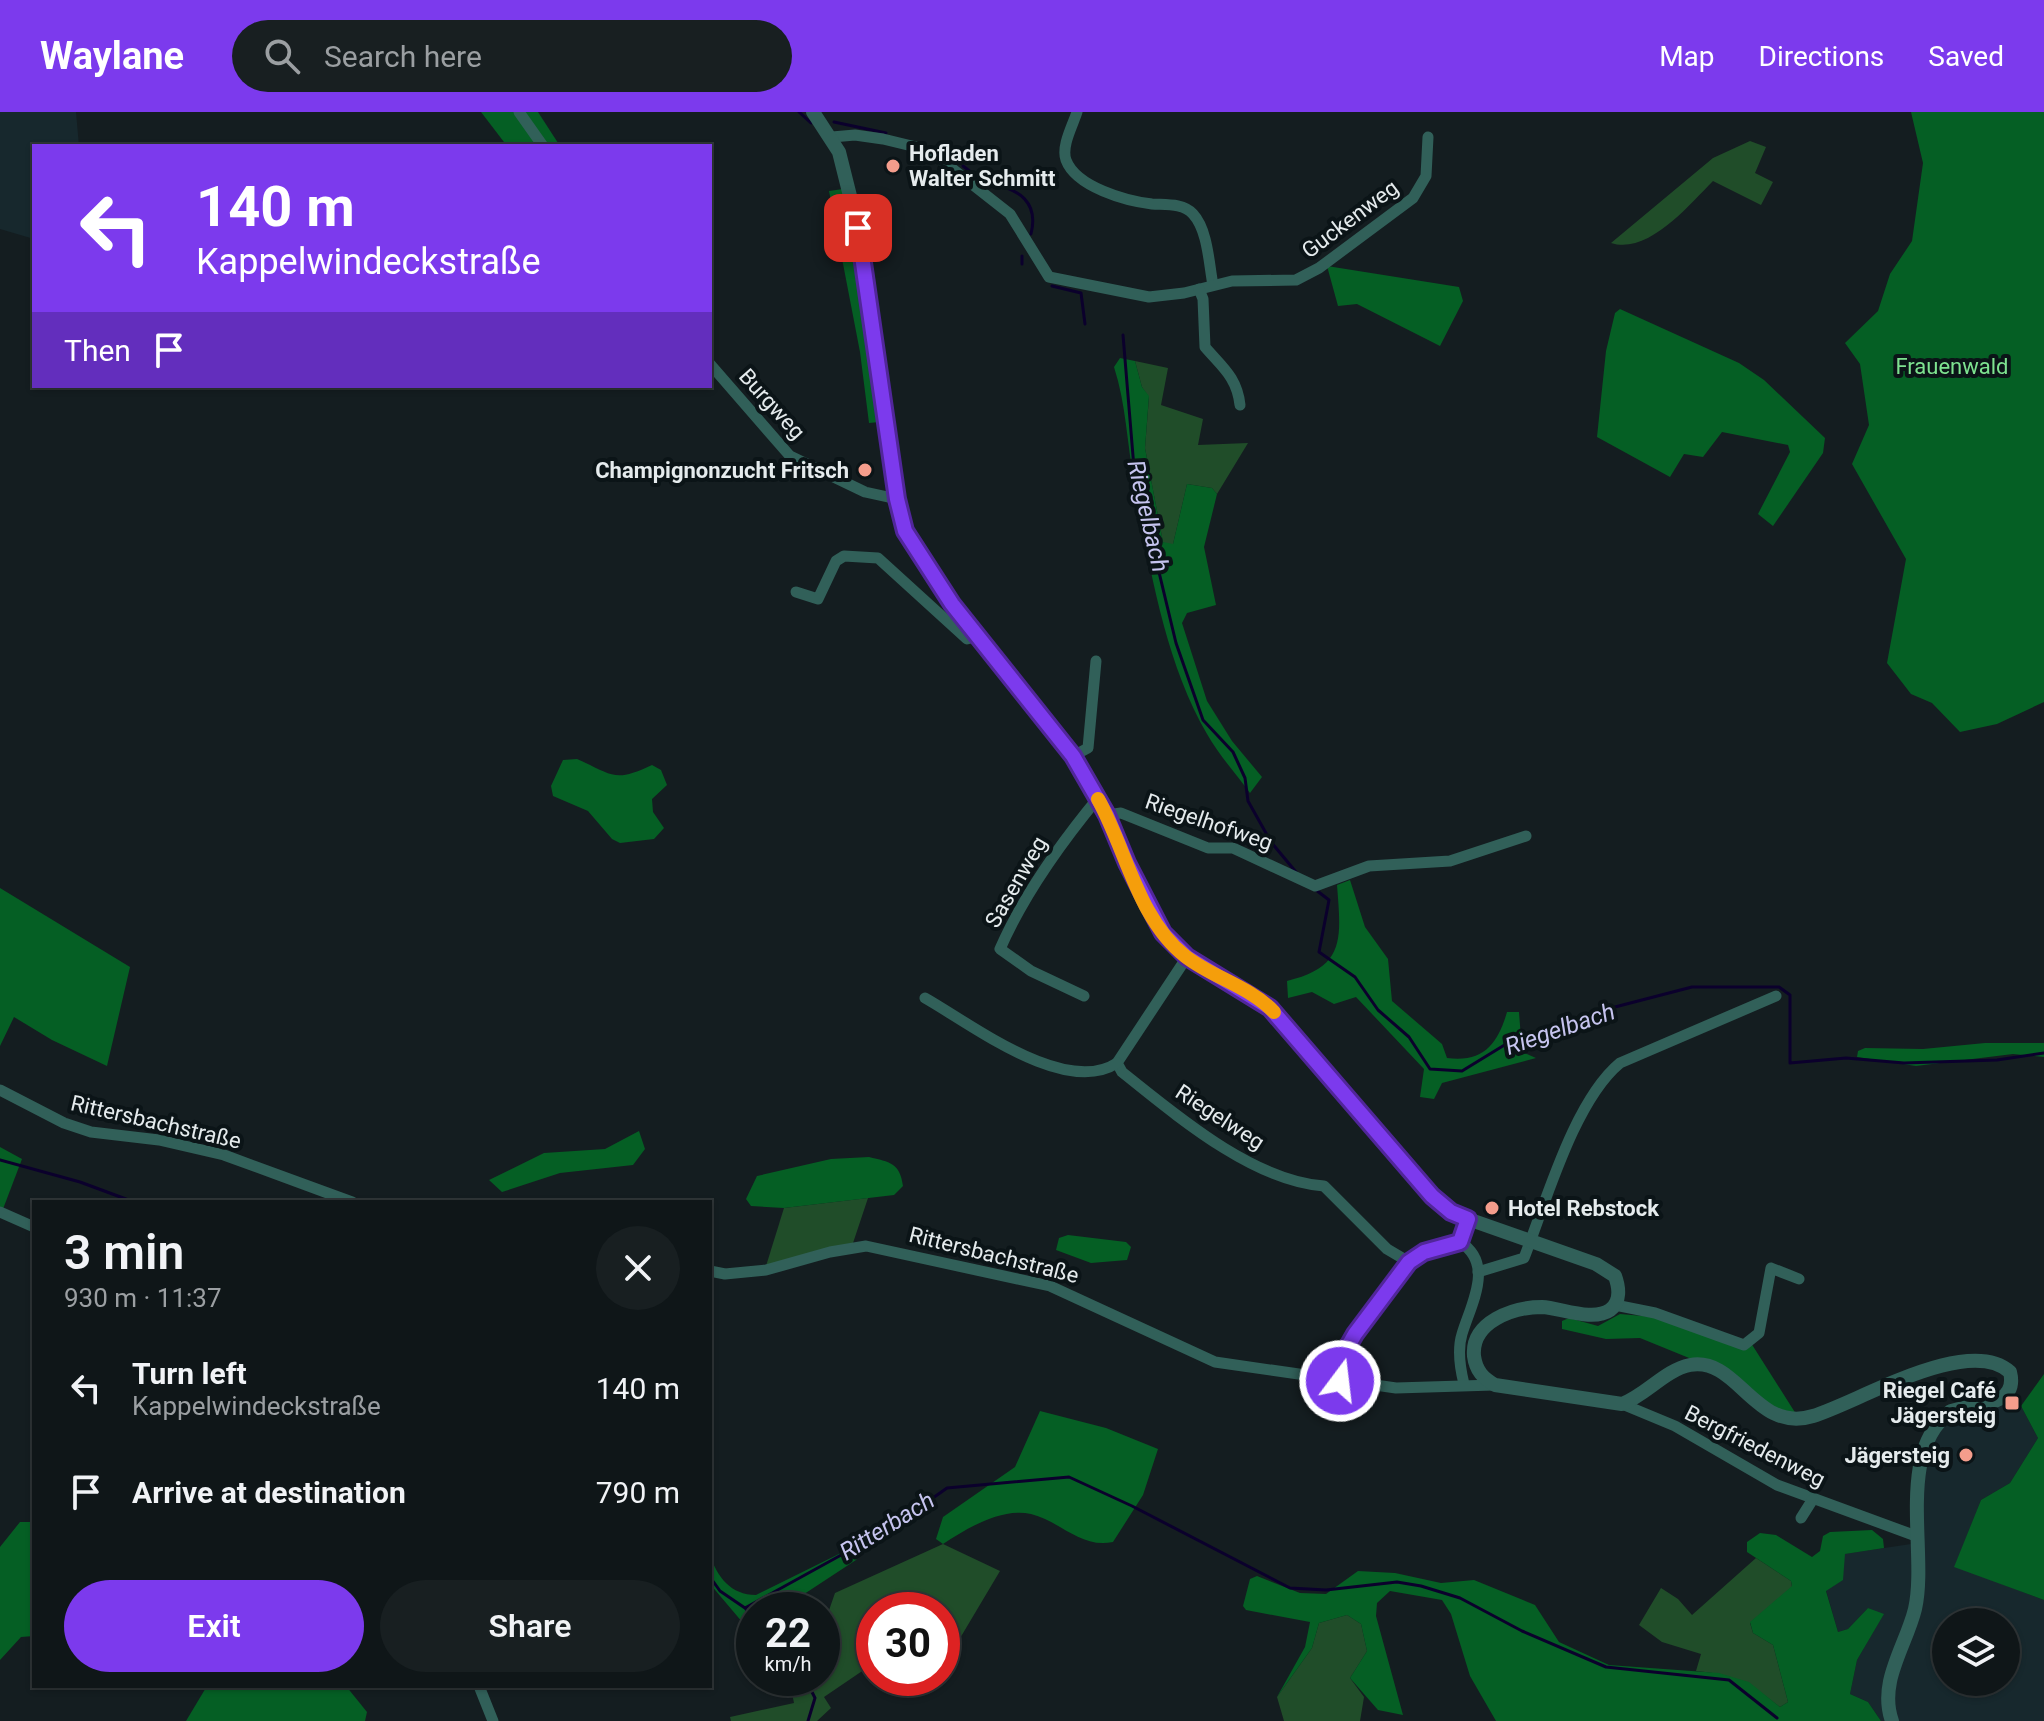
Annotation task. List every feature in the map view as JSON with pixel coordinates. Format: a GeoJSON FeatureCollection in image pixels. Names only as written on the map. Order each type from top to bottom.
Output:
{"type":"FeatureCollection","features":[{"type":"Feature","properties":{"kind":"street"},"geometry":{"type":"LineString","coordinates":[[519,112],[542,144]]}},
{"type":"Feature","properties":{"kind":"street"},"geometry":{"type":"LineString","coordinates":[[813,112],[832,137],[842,159],[858,228],[897,499],[905,531],[976,637],[1073,756],[1107,815],[1163,933],[1187,957],[1270,1008],[1432,1196],[1451,1212],[1608,1269],[1618,1285],[1615,1305]]}},
{"type":"Feature","properties":{"kind":"street"},"geometry":{"type":"LineString","coordinates":[[1077,112],[1065,146],[1065,159],[1073,169],[1105,193],[1146,203],[1182,206],[1192,212],[1206,247],[1213,285]]}},
{"type":"Feature","properties":{"kind":"street","name":"Guckenweg"},"geometry":{"type":"LineString","coordinates":[[832,137],[883,139],[916,147],[940,159],[1010,214],[1042,269],[1057,280],[1149,297],[1232,281],[1285,282],[1319,268],[1419,192],[1426,176],[1428,137]]}},
{"type":"Feature","properties":{"kind":"street"},"geometry":{"type":"LineString","coordinates":[[1199,289],[1203,299],[1205,347],[1221,361],[1237,385],[1240,405]]}},
{"type":"Feature","properties":{"kind":"street","name":"Burgweg"},"geometry":{"type":"LineString","coordinates":[[712,366],[790,456],[865,492],[897,499]]}},
{"type":"Feature","properties":{"kind":"street"},"geometry":{"type":"LineString","coordinates":[[796,592],[818,599],[836,561],[844,556],[878,558],[951,627],[967,639],[976,637]]}},
{"type":"Feature","properties":{"kind":"street"},"geometry":{"type":"LineString","coordinates":[[1073,756],[1088,748],[1096,661]]}},
{"type":"Feature","properties":{"kind":"street","name":"Sasenweg"},"geometry":{"type":"LineString","coordinates":[[1084,996],[1031,971],[1000,949],[1025,899],[1063,840],[1098,798]]}},
{"type":"Feature","properties":{"kind":"street","name":"Riegelhofweg"},"geometry":{"type":"LineString","coordinates":[[1107,815],[1121,813],[1208,848],[1233,848],[1315,886],[1369,866],[1450,861],[1526,836]]}},
{"type":"Feature","properties":{"kind":"street"},"geometry":{"type":"LineString","coordinates":[[925,998],[1045,1065],[1096,1073],[1117,1063],[1187,957]]}},
{"type":"Feature","properties":{"kind":"street"},"geometry":{"type":"LineString","coordinates":[[1478,1272],[1524,1258],[1557,1168],[1604,1077],[1620,1063],[1776,996]]}},
{"type":"Feature","properties":{"kind":"street","name":"Riegelweg"},"geometry":{"type":"LineString","coordinates":[[1117,1063],[1122,1072],[1189,1126],[1260,1167],[1303,1184],[1324,1186],[1387,1249],[1409,1262]]}},
{"type":"Feature","properties":{"kind":"street","name":"Rittersbachstraße"},"geometry":{"type":"LineString","coordinates":[[0,1090],[64,1123],[91,1132],[159,1140],[224,1155],[347,1200]]}},
{"type":"Feature","properties":{"kind":"street"},"geometry":{"type":"LineString","coordinates":[[0,1212],[32,1226]]}},
{"type":"Feature","properties":{"kind":"street"},"geometry":{"type":"LineString","coordinates":[[1460,1242],[1468,1219]]}},
{"type":"Feature","properties":{"kind":"street"},"geometry":{"type":"LineString","coordinates":[[1340,1381],[1343,1355],[1355,1334],[1409,1262],[1424,1252],[1460,1242]]}},
{"type":"Feature","properties":{"kind":"street"},"geometry":{"type":"LineString","coordinates":[[1460,1242],[1474,1255],[1478,1272],[1478,1293],[1461,1336],[1459,1363],[1464,1384]]}},
{"type":"Feature","properties":{"kind":"street","name":"Rittersbachstraße"},"geometry":{"type":"LineString","coordinates":[[712,1271],[725,1274],[766,1270],[830,1252],[866,1246],[1050,1286],[1215,1362],[1396,1388],[1495,1385]]}},
{"type":"Feature","properties":{"kind":"street"},"geometry":{"type":"LineString","coordinates":[[1799,1279],[1771,1268],[1759,1333],[1744,1345],[1655,1313],[1615,1305],[1595,1315],[1529,1308],[1494,1320],[1477,1335],[1474,1357],[1483,1379],[1495,1385],[1622,1404],[1689,1365],[1715,1368],[1761,1407],[1786,1418],[1800,1419],[1813,1417],[1913,1375],[1946,1366],[1982,1361],[2004,1367],[2012,1379],[2006,1395],[1991,1403],[1951,1411],[1932,1432],[1923,1457],[1916,1536],[1916,1597],[1893,1669],[1888,1696],[1892,1721]]}},
{"type":"Feature","properties":{"kind":"street","name":"Bergfriedenweg"},"geometry":{"type":"LineString","coordinates":[[1622,1404],[1675,1426],[1777,1485],[1916,1536]]}},
{"type":"Feature","properties":{"kind":"street"},"geometry":{"type":"LineString","coordinates":[[1801,1518],[1813,1499]]}},
{"type":"Feature","properties":{"kind":"street"},"geometry":{"type":"LineString","coordinates":[[480,1688],[493,1721]]}},
{"type":"Feature","properties":{"kind":"shaded area"},"geometry":{"type":"Polygon","coordinates":[[[0,112],[76,112],[79,144],[32,144],[32,238],[0,229],[0,112]]]}},
{"type":"Feature","properties":{"kind":"shaded area"},"geometry":{"type":"Polygon","coordinates":[[[2002,1397],[2021,1406],[2038,1438],[2010,1483],[1981,1500],[1955,1566],[2044,1600],[2044,1721],[1881,1721],[1868,1702],[1850,1694],[1857,1660],[1883,1615],[1868,1608],[1848,1629],[1838,1632],[1826,1590],[1842,1580],[1844,1554],[1911,1544],[1927,1428],[1940,1411],[1954,1404],[2002,1397]]]}},
{"type":"Feature","properties":{"kind":"green space"},"geometry":{"type":"Polygon","coordinates":[[[481,112],[538,112],[559,144],[505,144],[481,112]]]}},
{"type":"Feature","properties":{"kind":"green space","name":"Frauenwald"},"geometry":{"type":"Polygon","coordinates":[[[1911,112],[2044,112],[2044,702],[1997,724],[1960,732],[1932,703],[1911,694],[1887,663],[1906,559],[1852,464],[1869,425],[1860,364],[1845,343],[1878,311],[1890,274],[1912,241],[1923,163],[1911,112]]]}},
{"type":"Feature","properties":{"kind":"green space"},"geometry":{"type":"Polygon","coordinates":[[[1750,141],[1766,147],[1755,173],[1773,182],[1761,205],[1713,181],[1667,226],[1653,235],[1625,245],[1611,243],[1713,158],[1750,141]]]}},
{"type":"Feature","properties":{"kind":"green space"},"geometry":{"type":"Polygon","coordinates":[[[843,189],[879,422],[869,423],[860,352],[829,191],[843,189]]]}},
{"type":"Feature","properties":{"kind":"green space"},"geometry":{"type":"Polygon","coordinates":[[[1327,266],[1459,287],[1463,301],[1440,346],[1357,304],[1338,306],[1327,266]]]}},
{"type":"Feature","properties":{"kind":"green space"},"geometry":{"type":"Polygon","coordinates":[[[1620,309],[1739,363],[1764,380],[1825,438],[1823,453],[1773,526],[1758,514],[1790,452],[1788,445],[1722,432],[1703,457],[1684,454],[1670,477],[1597,437],[1606,351],[1615,313],[1620,309]]]}},
{"type":"Feature","properties":{"kind":"green space"},"geometry":{"type":"Polygon","coordinates":[[[1120,358],[1135,361],[1142,387],[1149,396],[1145,448],[1163,542],[1173,544],[1187,484],[1212,488],[1217,494],[1204,547],[1216,605],[1187,613],[1182,623],[1207,701],[1232,741],[1262,777],[1250,793],[1207,734],[1192,705],[1169,643],[1146,545],[1124,409],[1114,367],[1120,358]]]}},
{"type":"Feature","properties":{"kind":"green space"},"geometry":{"type":"Polygon","coordinates":[[[1135,361],[1168,368],[1161,405],[1203,419],[1198,445],[1248,443],[1217,494],[1212,488],[1187,484],[1173,544],[1168,546],[1163,542],[1145,448],[1149,397],[1142,387],[1135,361]]]}},
{"type":"Feature","properties":{"kind":"green space"},"geometry":{"type":"Polygon","coordinates":[[[577,759],[614,775],[629,774],[652,765],[661,770],[667,785],[652,799],[653,812],[664,828],[654,839],[620,843],[612,839],[588,811],[553,796],[551,786],[563,760],[577,759]]]}},
{"type":"Feature","properties":{"kind":"green space"},"geometry":{"type":"Polygon","coordinates":[[[1350,880],[1365,927],[1388,959],[1392,1001],[1442,1044],[1447,1058],[1460,1059],[1480,1054],[1494,1041],[1507,1012],[1519,1012],[1522,1052],[1536,1058],[1442,1083],[1434,1099],[1420,1097],[1424,1069],[1356,997],[1334,1004],[1312,992],[1288,998],[1287,981],[1320,968],[1336,948],[1339,920],[1337,885],[1350,880]]]}},
{"type":"Feature","properties":{"kind":"green space"},"geometry":{"type":"Polygon","coordinates":[[[0,888],[130,967],[107,1066],[52,1040],[14,1017],[0,1046],[0,888]]]}},
{"type":"Feature","properties":{"kind":"green space"},"geometry":{"type":"Polygon","coordinates":[[[1985,1043],[2044,1043],[2044,1057],[2013,1054],[1916,1066],[1857,1057],[1858,1051],[1865,1048],[1923,1049],[1985,1043]]]}},
{"type":"Feature","properties":{"kind":"green space"},"geometry":{"type":"Polygon","coordinates":[[[639,1131],[645,1149],[633,1165],[560,1173],[502,1192],[489,1180],[544,1153],[605,1149],[639,1131]]]}},
{"type":"Feature","properties":{"kind":"green space"},"geometry":{"type":"Polygon","coordinates":[[[0,1147],[22,1159],[3,1209],[0,1208],[0,1147]]]}},
{"type":"Feature","properties":{"kind":"green space"},"geometry":{"type":"Polygon","coordinates":[[[869,1157],[888,1162],[899,1172],[903,1186],[894,1195],[784,1208],[751,1206],[746,1199],[757,1176],[831,1159],[869,1157]]]}},
{"type":"Feature","properties":{"kind":"green space"},"geometry":{"type":"Polygon","coordinates":[[[868,1198],[853,1243],[766,1266],[784,1208],[868,1198]]]}},
{"type":"Feature","properties":{"kind":"green space"},"geometry":{"type":"Polygon","coordinates":[[[1068,1235],[1126,1242],[1131,1247],[1127,1260],[1091,1263],[1056,1250],[1059,1238],[1068,1235]]]}},
{"type":"Feature","properties":{"kind":"green space"},"geometry":{"type":"Polygon","coordinates":[[[1620,1314],[1654,1317],[1751,1343],[1796,1414],[1777,1409],[1694,1360],[1640,1338],[1606,1339],[1562,1329],[1562,1321],[1569,1318],[1598,1326],[1620,1314]]]}},
{"type":"Feature","properties":{"kind":"green space"},"geometry":{"type":"Polygon","coordinates":[[[2044,1374],[2044,1600],[1954,1567],[1981,1500],[2010,1483],[2038,1438],[2021,1406],[2044,1374]]]}},
{"type":"Feature","properties":{"kind":"green space"},"geometry":{"type":"Polygon","coordinates":[[[1040,1411],[1106,1428],[1158,1449],[1143,1495],[1113,1542],[1091,1542],[1042,1518],[1020,1513],[996,1516],[943,1544],[936,1539],[943,1517],[1015,1467],[1040,1411]]]}},
{"type":"Feature","properties":{"kind":"green space"},"geometry":{"type":"Polygon","coordinates":[[[20,1522],[30,1522],[32,1636],[21,1637],[0,1660],[0,1547],[20,1522]]]}},
{"type":"Feature","properties":{"kind":"green space"},"geometry":{"type":"Polygon","coordinates":[[[1872,1530],[1883,1539],[1884,1548],[1845,1554],[1843,1580],[1826,1591],[1838,1632],[1848,1629],[1868,1608],[1884,1614],[1857,1660],[1850,1694],[1868,1702],[1881,1721],[1496,1721],[1470,1676],[1451,1614],[1442,1600],[1390,1591],[1377,1603],[1376,1616],[1403,1715],[1378,1710],[1350,1678],[1367,1651],[1361,1624],[1347,1615],[1319,1623],[1312,1648],[1277,1697],[1305,1647],[1310,1622],[1246,1610],[1243,1606],[1250,1579],[1257,1576],[1300,1593],[1326,1594],[1358,1571],[1395,1573],[1441,1583],[1474,1580],[1535,1605],[1559,1642],[1609,1665],[1719,1673],[1749,1682],[1780,1707],[1788,1702],[1773,1645],[1753,1633],[1750,1622],[1792,1586],[1791,1581],[1747,1552],[1747,1542],[1760,1533],[1776,1535],[1812,1557],[1820,1551],[1823,1536],[1830,1532],[1872,1530]]]}},
{"type":"Feature","properties":{"kind":"green space"},"geometry":{"type":"Polygon","coordinates":[[[943,1544],[1000,1571],[960,1638],[960,1592],[856,1592],[856,1675],[840,1686],[840,1592],[837,1592],[943,1544]]]}},
{"type":"Feature","properties":{"kind":"green space"},"geometry":{"type":"Polygon","coordinates":[[[849,1549],[860,1554],[856,1560],[807,1592],[762,1592],[849,1549]]]}},
{"type":"Feature","properties":{"kind":"green space"},"geometry":{"type":"Polygon","coordinates":[[[1756,1558],[1791,1581],[1792,1587],[1750,1623],[1753,1633],[1773,1645],[1788,1702],[1780,1707],[1741,1681],[1696,1671],[1701,1654],[1662,1642],[1639,1625],[1661,1588],[1678,1599],[1692,1615],[1756,1558]]]}},
{"type":"Feature","properties":{"kind":"green space"},"geometry":{"type":"Polygon","coordinates":[[[712,1560],[717,1571],[739,1592],[736,1592],[736,1615],[712,1586],[712,1560]]]}},
{"type":"Feature","properties":{"kind":"green space"},"geometry":{"type":"Polygon","coordinates":[[[1347,1615],[1361,1624],[1367,1651],[1350,1678],[1364,1697],[1360,1721],[1284,1721],[1277,1697],[1312,1648],[1319,1623],[1347,1615]]]}},
{"type":"Feature","properties":{"kind":"green space"},"geometry":{"type":"Polygon","coordinates":[[[206,1688],[348,1688],[367,1712],[365,1721],[186,1721],[206,1688]]]}},
{"type":"Feature","properties":{"kind":"green space"},"geometry":{"type":"Polygon","coordinates":[[[793,1696],[825,1696],[831,1708],[817,1721],[731,1721],[730,1717],[794,1703],[793,1696]]]}},
{"type":"Feature","properties":{"kind":"waterway"},"geometry":{"type":"LineString","coordinates":[[799,112],[811,123]]}},
{"type":"Feature","properties":{"kind":"waterway"},"geometry":{"type":"LineString","coordinates":[[834,122],[886,133]]}},
{"type":"Feature","properties":{"kind":"waterway"},"geometry":{"type":"LineString","coordinates":[[963,166],[980,179]]}},
{"type":"Feature","properties":{"kind":"waterway"},"geometry":{"type":"LineString","coordinates":[[991,184],[1010,189],[1029,205],[1033,223],[1031,234]]}},
{"type":"Feature","properties":{"kind":"waterway"},"geometry":{"type":"LineString","coordinates":[[1022,256],[1022,264]]}},
{"type":"Feature","properties":{"kind":"waterway"},"geometry":{"type":"LineString","coordinates":[[1052,286],[1081,293],[1085,324]]}},
{"type":"Feature","properties":{"kind":"waterway","name":"Riegelbach"},"geometry":{"type":"LineString","coordinates":[[1123,335],[1134,468],[1176,643],[1203,720],[1233,752],[1245,778],[1248,801],[1271,842],[1296,872]]}},
{"type":"Feature","properties":{"kind":"waterway","name":"Riegelbach"},"geometry":{"type":"LineString","coordinates":[[1316,890],[1329,900],[1319,952],[1355,977],[1378,1010],[1409,1037],[1430,1069],[1462,1071],[1511,1041],[1534,1037],[1588,1014],[1692,987],[1779,987],[1790,995],[1790,1063],[1846,1058],[1904,1063],[1997,1060],[2044,1053]]}},
{"type":"Feature","properties":{"kind":"waterway"},"geometry":{"type":"LineString","coordinates":[[0,1160],[80,1182],[129,1200]]}},
{"type":"Feature","properties":{"kind":"waterway","name":"Ritterbach"},"geometry":{"type":"LineString","coordinates":[[712,1580],[720,1591],[745,1608],[892,1527],[947,1488],[1069,1477],[1290,1588],[1326,1590],[1397,1582],[1421,1586],[1460,1598],[1522,1631],[1606,1667],[1729,1680],[1777,1718]]}},
{"type":"Feature","properties":{"kind":"waterway"},"geometry":{"type":"LineString","coordinates":[[808,1721],[814,1696]]}},
{"type":"Feature","properties":{"kind":"slow traffic"},"geometry":{"type":"LineString","coordinates":[[1098,799],[1163,933],[1187,957],[1244,989],[1274,1012]]}},
{"type":"Feature","properties":{"kind":"place","name":"Hofladen Walter Schmitt"},"geometry":{"type":"Point","coordinates":[893,166]}},
{"type":"Feature","properties":{"kind":"place","name":"Champignonzucht Fritsch"},"geometry":{"type":"Point","coordinates":[865,470]}},
{"type":"Feature","properties":{"kind":"place","name":"Hotel Rebstock"},"geometry":{"type":"Point","coordinates":[1492,1208]}},
{"type":"Feature","properties":{"kind":"place","name":"Riegel Café Jägersteig"},"geometry":{"type":"Point","coordinates":[2012,1403]}},
{"type":"Feature","properties":{"kind":"place","name":"Jägersteig"},"geometry":{"type":"Point","coordinates":[1966,1455]}},
{"type":"Feature","properties":{"kind":"route"},"geometry":{"type":"LineString","coordinates":[[858,228],[884,389],[897,499],[905,531],[914,548],[976,637],[1059,735],[1073,756],[1107,815],[1127,863],[1163,933],[1187,957],[1244,989],[1270,1008],[1325,1068],[1432,1196],[1451,1212],[1468,1219],[1460,1242],[1424,1252],[1409,1262],[1355,1334],[1343,1355],[1340,1381]]}}]}
